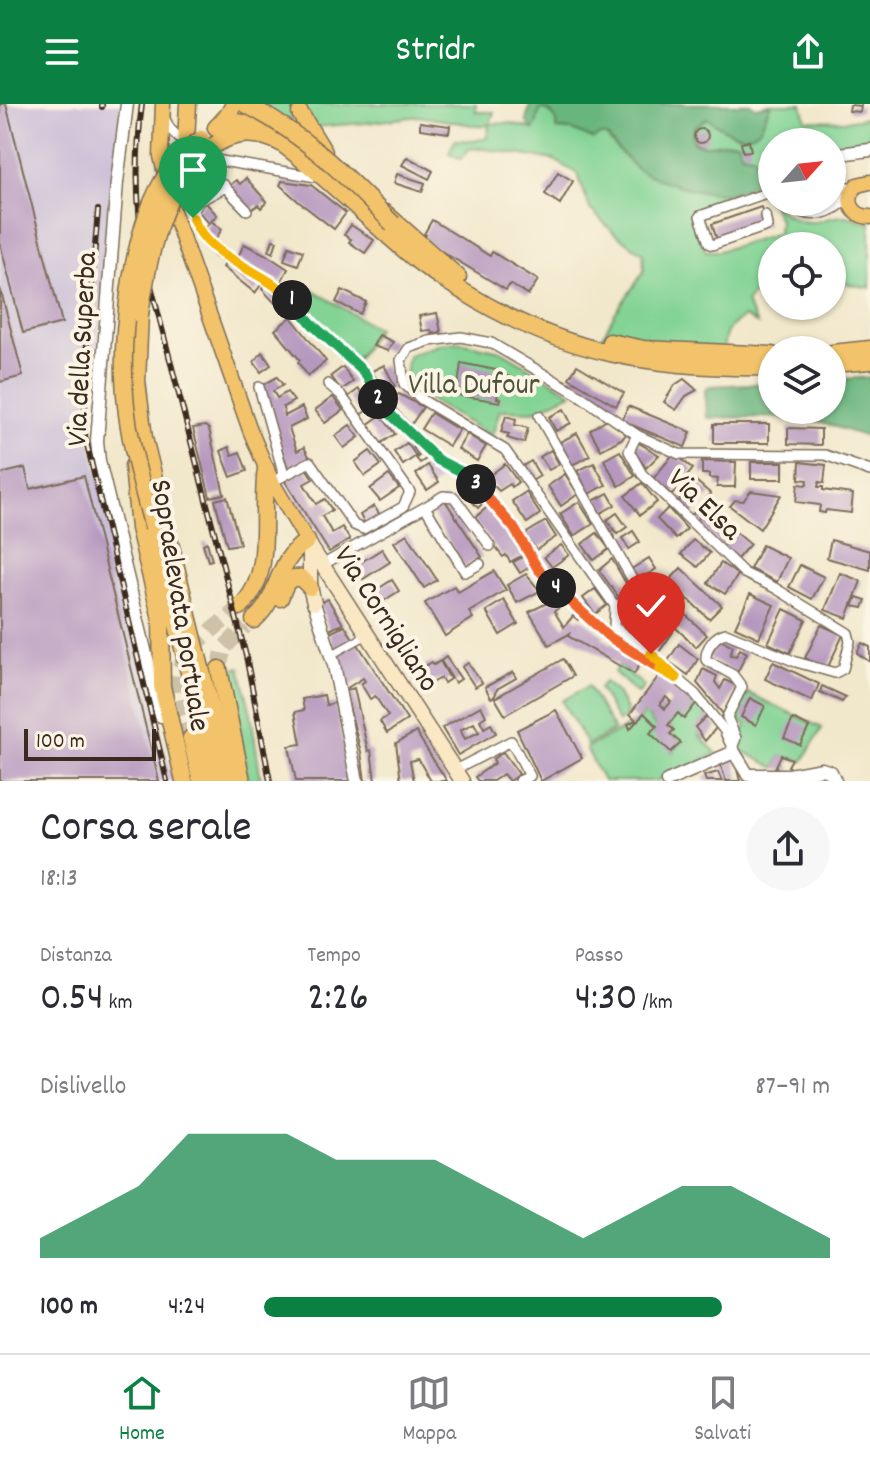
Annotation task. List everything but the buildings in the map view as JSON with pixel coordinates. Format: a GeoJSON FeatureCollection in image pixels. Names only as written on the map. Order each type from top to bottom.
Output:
{"type":"FeatureCollection","features":[{"type":"Feature","properties":{"kind":"highway"},"geometry":{"type":"LineString","coordinates":[[188,104],[200,148],[168,200],[153,248],[140,314],[137,356],[139,411],[159,526],[216,781]]}},
{"type":"Feature","properties":{"kind":"highway"},"geometry":{"type":"LineString","coordinates":[[173,211],[176,183],[234,104]]}},
{"type":"Feature","properties":{"kind":"highway"},"geometry":{"type":"LineString","coordinates":[[245,104],[287,127],[322,153],[475,299]]}},
{"type":"Feature","properties":{"kind":"highway"},"geometry":{"type":"LineString","coordinates":[[300,113],[324,152]]}},
{"type":"Feature","properties":{"kind":"highway"},"geometry":{"type":"LineString","coordinates":[[216,128],[241,122],[277,126],[304,137],[324,152],[439,264],[465,283],[502,303],[560,328],[644,349],[758,354]]}},
{"type":"Feature","properties":{"kind":"highway"},"geometry":{"type":"LineString","coordinates":[[229,781],[131,436],[124,381],[127,313],[145,223],[158,189],[175,162],[226,138],[243,134],[264,136],[281,143],[413,258],[508,318],[544,334],[642,361],[758,367]]}},
{"type":"Feature","properties":{"kind":"highway"},"geometry":{"type":"LineString","coordinates":[[846,352],[870,349]]}},
{"type":"Feature","properties":{"kind":"highway"},"geometry":{"type":"LineString","coordinates":[[846,363],[870,361]]}},
{"type":"Feature","properties":{"kind":"highway","name":"Sopraelevata portuale"},"geometry":{"type":"LineString","coordinates":[[131,436],[139,528],[161,619],[162,686],[184,781]]}},
{"type":"Feature","properties":{"kind":"highway"},"geometry":{"type":"LineString","coordinates":[[240,607],[252,595],[261,576],[274,475]]}},
{"type":"Feature","properties":{"kind":"highway"},"geometry":{"type":"LineString","coordinates":[[309,543],[287,557],[272,599],[250,623],[276,604],[288,580],[301,578],[312,595]]}},
{"type":"Feature","properties":{"kind":"highway"},"geometry":{"type":"LineString","coordinates":[[219,669],[242,781]]}},
{"type":"Feature","properties":{"kind":"highway"},"geometry":{"type":"LineString","coordinates":[[191,738],[201,781]]}},
{"type":"Feature","properties":{"kind":"main road","name":"Via Cornigliano"},"geometry":{"type":"LineString","coordinates":[[162,107],[161,156],[173,211],[259,452],[325,570],[458,776]]}},
{"type":"Feature","properties":{"kind":"main road"},"geometry":{"type":"LineString","coordinates":[[864,216],[851,206],[851,192],[862,182],[870,182]]}},
{"type":"Feature","properties":{"kind":"main road"},"geometry":{"type":"LineString","coordinates":[[309,543],[312,595],[324,587],[325,570]]}},
{"type":"Feature","properties":{"kind":"street","name":"Via della Superba"},"geometry":{"type":"LineString","coordinates":[[127,104],[117,182],[98,410],[99,461],[177,781]]}},
{"type":"Feature","properties":{"kind":"street"},"geometry":{"type":"LineString","coordinates":[[162,107],[170,129],[200,148],[322,178],[354,207]]}},
{"type":"Feature","properties":{"kind":"street"},"geometry":{"type":"LineString","coordinates":[[200,148],[185,169],[190,181],[194,186],[219,183],[247,210]]}},
{"type":"Feature","properties":{"kind":"street"},"geometry":{"type":"LineString","coordinates":[[846,153],[870,150]]}},
{"type":"Feature","properties":{"kind":"street"},"geometry":{"type":"LineString","coordinates":[[224,186],[199,201],[193,211],[195,225],[210,245],[281,288],[313,325],[365,373],[385,409],[438,460],[468,475],[514,528],[547,579],[608,636],[676,678]]}},
{"type":"Feature","properties":{"kind":"street"},"geometry":{"type":"LineString","coordinates":[[846,189],[851,192],[846,196]]}},
{"type":"Feature","properties":{"kind":"street"},"geometry":{"type":"LineString","coordinates":[[758,196],[700,216],[709,243],[712,245],[767,226],[765,216]]}},
{"type":"Feature","properties":{"kind":"street"},"geometry":{"type":"LineString","coordinates":[[835,781],[831,772],[824,769],[747,778],[724,730],[695,694],[651,654],[614,627],[615,606],[505,450],[421,399],[404,384],[401,360],[409,348],[429,341],[461,337],[491,343],[576,393],[637,435],[679,454],[825,455],[870,471]]}},
{"type":"Feature","properties":{"kind":"street"},"geometry":{"type":"LineString","coordinates":[[259,387],[274,475],[310,462],[354,525],[363,529],[403,507],[410,492],[341,395],[328,384]]}},
{"type":"Feature","properties":{"kind":"street"},"geometry":{"type":"LineString","coordinates":[[539,416],[636,586],[635,596],[615,606]]}},
{"type":"Feature","properties":{"kind":"street","name":"Via Elsa"},"geometry":{"type":"LineString","coordinates":[[637,435],[629,451],[642,474],[744,573],[775,588],[848,633],[850,641],[843,669],[835,673],[726,633],[720,634],[706,653],[706,660],[733,675],[742,687],[727,717],[736,740],[734,749]]}},
{"type":"Feature","properties":{"kind":"street"},"geometry":{"type":"LineString","coordinates":[[325,570],[443,496],[454,497],[490,546]]}},
{"type":"Feature","properties":{"kind":"street"},"geometry":{"type":"LineString","coordinates":[[425,507],[465,572],[480,564]]}},
{"type":"Feature","properties":{"kind":"street"},"geometry":{"type":"LineString","coordinates":[[312,595],[332,660],[357,781]]}},
{"type":"Feature","properties":{"kind":"street"},"geometry":{"type":"LineString","coordinates":[[332,660],[367,635]]}},
{"type":"Feature","properties":{"kind":"street"},"geometry":{"type":"LineString","coordinates":[[458,776],[511,741],[530,776],[519,781]]}},
{"type":"Feature","properties":{"kind":"street"},"geometry":{"type":"LineString","coordinates":[[667,781],[734,749]]}},
{"type":"Feature","properties":{"kind":"shaded area"},"geometry":{"type":"Polygon","coordinates":[[[0,104],[122,104],[90,432],[173,781],[0,781],[0,104]]]}},
{"type":"Feature","properties":{"kind":"green space"},"geometry":{"type":"Polygon","coordinates":[[[257,104],[476,104],[476,112],[494,112],[490,124],[510,123],[533,129],[541,109],[554,118],[556,129],[572,130],[593,139],[600,134],[606,136],[628,161],[653,176],[695,189],[733,192],[732,202],[696,213],[699,237],[706,251],[719,251],[758,239],[758,289],[746,303],[757,324],[744,317],[730,327],[723,353],[632,345],[602,337],[644,271],[643,253],[615,234],[590,209],[578,174],[554,160],[480,148],[469,149],[461,159],[449,153],[455,140],[487,138],[489,125],[419,116],[313,127],[300,111],[286,121],[257,104]]]}},
{"type":"Feature","properties":{"kind":"green space"},"geometry":{"type":"Polygon","coordinates":[[[530,104],[751,104],[756,107],[771,104],[762,125],[754,133],[732,133],[707,118],[693,130],[693,142],[709,145],[737,142],[741,153],[755,156],[758,180],[742,190],[726,193],[700,190],[644,173],[628,161],[606,136],[593,139],[572,130],[556,129],[555,118],[545,110],[539,112],[533,130],[526,121],[530,104]]]}},
{"type":"Feature","properties":{"kind":"green space"},"geometry":{"type":"Polygon","coordinates":[[[771,104],[802,104],[806,120],[846,121],[870,117],[870,141],[846,144],[846,128],[760,128],[771,104]]]}},
{"type":"Feature","properties":{"kind":"green space"},"geometry":{"type":"Polygon","coordinates":[[[707,118],[732,133],[754,133],[758,130],[758,169],[756,159],[741,153],[737,142],[703,146],[692,139],[693,128],[707,118]]]}},
{"type":"Feature","properties":{"kind":"green space"},"geometry":{"type":"Polygon","coordinates":[[[777,216],[815,222],[846,216],[870,223],[870,288],[846,284],[846,232],[778,232],[777,216]]]}},
{"type":"Feature","properties":{"kind":"green space"},"geometry":{"type":"Polygon","coordinates":[[[305,285],[377,329],[356,360],[314,322],[301,305],[303,300],[297,293],[305,285]]]}},
{"type":"Feature","properties":{"kind":"green space","name":"Villa Dufour"},"geometry":{"type":"Polygon","coordinates":[[[460,342],[501,351],[572,393],[534,411],[500,410],[492,436],[432,402],[407,380],[409,355],[441,344],[460,342]]]}},
{"type":"Feature","properties":{"kind":"green space"},"geometry":{"type":"Polygon","coordinates":[[[870,377],[870,438],[826,424],[846,424],[846,379],[870,377]]]}},
{"type":"Feature","properties":{"kind":"green space"},"geometry":{"type":"Polygon","coordinates":[[[758,384],[758,417],[707,418],[705,389],[710,386],[758,384]]]}},
{"type":"Feature","properties":{"kind":"green space"},"geometry":{"type":"Polygon","coordinates":[[[619,665],[644,686],[638,694],[614,672],[619,665]]]}},
{"type":"Feature","properties":{"kind":"green space"},"geometry":{"type":"Polygon","coordinates":[[[240,667],[261,781],[248,781],[236,707],[240,702],[234,690],[232,670],[240,667]]]}},
{"type":"Feature","properties":{"kind":"green space"},"geometry":{"type":"Polygon","coordinates":[[[604,682],[617,693],[627,712],[627,716],[618,722],[599,688],[604,682]]]}},
{"type":"Feature","properties":{"kind":"green space"},"geometry":{"type":"Polygon","coordinates":[[[588,686],[614,730],[587,745],[562,701],[588,686]]]}},
{"type":"Feature","properties":{"kind":"green space"},"geometry":{"type":"Polygon","coordinates":[[[748,693],[822,728],[803,761],[781,756],[775,768],[739,749],[737,745],[746,725],[736,717],[748,693]]]}},
{"type":"Feature","properties":{"kind":"green space"},"geometry":{"type":"Polygon","coordinates":[[[697,702],[708,715],[699,735],[717,754],[656,781],[603,781],[586,748],[638,721],[644,713],[672,752],[681,743],[670,734],[673,730],[668,725],[678,713],[684,718],[697,702]]]}},
{"type":"Feature","properties":{"kind":"tunnel"},"geometry":{"type":"LineString","coordinates":[[191,738],[179,691],[180,666],[193,647],[240,607]]}},
{"type":"Feature","properties":{"kind":"tunnel"},"geometry":{"type":"LineString","coordinates":[[219,669],[224,648],[245,626]]}},
{"type":"Feature","properties":{"kind":"railway"},"geometry":{"type":"LineString","coordinates":[[142,104],[138,185],[146,266],[246,656],[270,781]]}},
{"type":"Feature","properties":{"kind":"railway"},"geometry":{"type":"LineString","coordinates":[[98,210],[85,367],[85,436],[167,781]]}},
{"type":"Feature","properties":{"kind":"route"},"geometry":{"type":"LineString","coordinates":[[193,218],[202,236],[217,252],[256,271],[281,288],[313,325],[365,373],[385,409],[438,460],[468,475],[514,528],[538,569],[575,606],[608,636],[676,678],[651,654]]}}]}
